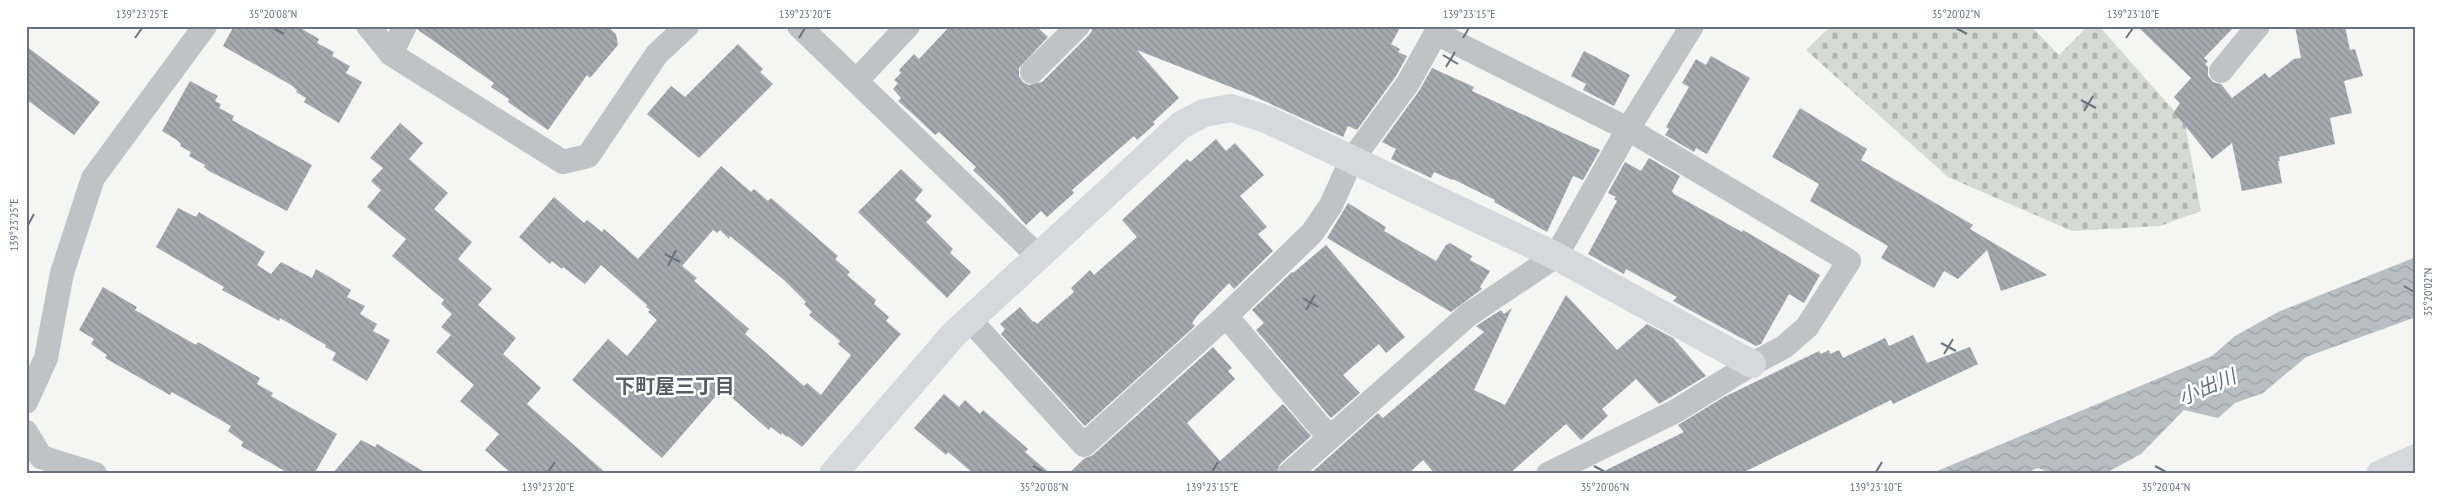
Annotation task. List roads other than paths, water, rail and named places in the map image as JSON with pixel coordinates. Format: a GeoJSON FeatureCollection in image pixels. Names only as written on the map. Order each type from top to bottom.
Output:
{"type":"FeatureCollection","features":[{"type":"Feature","properties":{"kind":"main road"},"geometry":{"type":"LineString","coordinates":[[833,474],[954,334],[1181,125],[1204,113],[1231,108],[1266,119],[1351,161],[1556,256],[1752,364]]}},
{"type":"Feature","properties":{"kind":"main road"},"geometry":{"type":"LineString","coordinates":[[2380,474],[2416,458]]}},
{"type":"Feature","properties":{"kind":"street"},"geometry":{"type":"LineString","coordinates":[[26,402],[46,358],[62,273],[93,178],[205,26]]}},
{"type":"Feature","properties":{"kind":"street"},"geometry":{"type":"LineString","coordinates":[[368,26],[391,54],[563,162],[588,156],[657,54],[687,26]]}},
{"type":"Feature","properties":{"kind":"street"},"geometry":{"type":"LineString","coordinates":[[391,54],[405,26]]}},
{"type":"Feature","properties":{"kind":"street"},"geometry":{"type":"LineString","coordinates":[[799,26],[1039,257]]}},
{"type":"Feature","properties":{"kind":"street"},"geometry":{"type":"LineString","coordinates":[[857,80],[908,26]]}},
{"type":"Feature","properties":{"kind":"street"},"geometry":{"type":"LineString","coordinates":[[1288,474],[1468,315],[1556,256],[1628,129],[1692,26]]}},
{"type":"Feature","properties":{"kind":"street"},"geometry":{"type":"LineString","coordinates":[[2221,71],[2258,26]]}},
{"type":"Feature","properties":{"kind":"street"},"geometry":{"type":"LineString","coordinates":[[1032,72],[1075,27]]}},
{"type":"Feature","properties":{"kind":"street"},"geometry":{"type":"LineString","coordinates":[[970,320],[1084,445],[1226,316],[1312,233],[1331,205],[1351,161],[1408,83],[1436,33],[1628,129],[1849,261],[1807,327],[1784,347],[1752,364],[1674,412],[1548,474]]}},
{"type":"Feature","properties":{"kind":"street"},"geometry":{"type":"LineString","coordinates":[[1226,316],[1329,436]]}},
{"type":"Feature","properties":{"kind":"street"},"geometry":{"type":"LineString","coordinates":[[26,432],[41,458],[95,474]]}},
{"type":"Feature","properties":{"kind":"water","name":"小出川"},"geometry":{"type":"Polygon","coordinates":[[[2416,257],[2416,317],[2306,357],[2263,393],[2235,403],[2218,418],[2184,410],[2141,454],[2104,474],[2054,474],[2038,468],[2023,474],[1930,474],[2212,356],[2235,336],[2278,312],[2416,257]]]}},
{"type":"Feature","properties":{"kind":"district","name":"下町屋三丁目"},"geometry":{"type":"Point","coordinates":[675,386]}}]}
